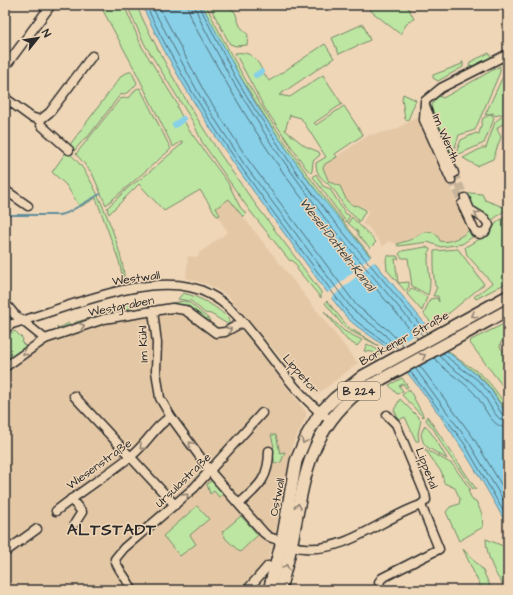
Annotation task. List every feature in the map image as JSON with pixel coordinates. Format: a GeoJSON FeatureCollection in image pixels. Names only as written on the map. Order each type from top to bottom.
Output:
{"type":"FeatureCollection","features":[{"type":"Feature","properties":{"kind":"main road","name":"Borkener Straße"},"geometry":{"type":"LineString","coordinates":[[320,413],[351,384],[508,296]]}},
{"type":"Feature","properties":{"kind":"main road","name":"Borkener Straße"},"geometry":{"type":"LineString","coordinates":[[330,420],[344,404],[358,392],[508,310]]}},
{"type":"Feature","properties":{"kind":"main road","name":"Ostwall"},"geometry":{"type":"LineString","coordinates":[[280,590],[296,461],[308,433],[320,413]]}},
{"type":"Feature","properties":{"kind":"main road","name":"Ostwall"},"geometry":{"type":"LineString","coordinates":[[269,590],[287,542],[306,471],[313,452],[330,420]]}},
{"type":"Feature","properties":{"kind":"street"},"geometry":{"type":"LineString","coordinates":[[5,67],[51,5]]}},
{"type":"Feature","properties":{"kind":"street","name":"Im Werth"},"geometry":{"type":"LineString","coordinates":[[453,176],[424,120],[425,105],[430,96],[441,88],[508,54]]}},
{"type":"Feature","properties":{"kind":"street"},"geometry":{"type":"LineString","coordinates":[[40,120],[50,112],[92,56]]}},
{"type":"Feature","properties":{"kind":"street"},"geometry":{"type":"LineString","coordinates":[[5,98],[31,117],[40,120]]}},
{"type":"Feature","properties":{"kind":"street"},"geometry":{"type":"LineString","coordinates":[[40,120],[41,125],[69,150]]}},
{"type":"Feature","properties":{"kind":"street"},"geometry":{"type":"LineString","coordinates":[[5,190],[28,206]]}},
{"type":"Feature","properties":{"kind":"street","name":"Westwall"},"geometry":{"type":"LineString","coordinates":[[5,329],[12,324],[99,296],[136,288],[160,285],[191,287],[208,293],[230,308],[257,340]]}},
{"type":"Feature","properties":{"kind":"street"},"geometry":{"type":"LineString","coordinates":[[5,303],[14,314],[45,339]]}},
{"type":"Feature","properties":{"kind":"street","name":"Westgraben"},"geometry":{"type":"LineString","coordinates":[[5,367],[45,339],[104,319],[172,308],[185,310],[216,333],[225,332],[243,322]]}},
{"type":"Feature","properties":{"kind":"street","name":"Im Kühl"},"geometry":{"type":"LineString","coordinates":[[153,311],[157,343],[157,376],[160,398],[171,417],[211,471],[264,534],[304,548],[329,546],[349,540],[398,514],[421,505]]}},
{"type":"Feature","properties":{"kind":"street","name":"Lippetor"},"geometry":{"type":"LineString","coordinates":[[257,340],[286,376],[320,413],[330,420]]}},
{"type":"Feature","properties":{"kind":"street"},"geometry":{"type":"LineString","coordinates":[[74,396],[131,456],[175,506]]}},
{"type":"Feature","properties":{"kind":"street","name":"Ursulastraße"},"geometry":{"type":"LineString","coordinates":[[132,590],[128,579],[116,565],[115,559],[124,548],[175,506],[211,471],[262,413]]}},
{"type":"Feature","properties":{"kind":"street","name":"Lippetal"},"geometry":{"type":"LineString","coordinates":[[380,590],[379,582],[386,576],[439,549],[421,505],[426,500],[425,494],[396,424],[387,414]]}},
{"type":"Feature","properties":{"kind":"street","name":"Wiesenstraße"},"geometry":{"type":"LineString","coordinates":[[56,511],[131,456],[144,445],[161,424],[171,417]]}},
{"type":"Feature","properties":{"kind":"street"},"geometry":{"type":"LineString","coordinates":[[239,504],[264,480],[269,462],[269,451]]}},
{"type":"Feature","properties":{"kind":"street"},"geometry":{"type":"LineString","coordinates":[[71,499],[82,512],[75,523]]}},
{"type":"Feature","properties":{"kind":"street"},"geometry":{"type":"LineString","coordinates":[[5,552],[37,529]]}},
{"type":"Feature","properties":{"kind":"street"},"geometry":{"type":"LineString","coordinates":[[247,590],[268,566]]}},
{"type":"Feature","properties":{"kind":"shaded area"},"geometry":{"type":"Polygon","coordinates":[[[418,116],[469,230],[460,238],[444,242],[440,241],[437,234],[427,232],[397,244],[389,241],[383,246],[368,227],[362,224],[369,211],[357,205],[354,206],[352,203],[347,201],[340,186],[329,182],[323,168],[325,164],[369,135],[395,130],[418,116]]]}},
{"type":"Feature","properties":{"kind":"shaded area"},"geometry":{"type":"Polygon","coordinates":[[[229,199],[358,363],[317,395],[288,366],[229,297],[209,285],[186,278],[188,256],[198,257],[199,253],[228,232],[217,216],[220,214],[215,208],[229,199]]]}},
{"type":"Feature","properties":{"kind":"shaded area"},"geometry":{"type":"Polygon","coordinates":[[[176,311],[184,313],[210,332],[240,326],[306,412],[306,417],[293,444],[275,534],[260,590],[5,590],[5,370],[43,345],[64,334],[106,321],[176,311]]]}},
{"type":"Feature","properties":{"kind":"green space"},"geometry":{"type":"Polygon","coordinates":[[[100,5],[124,5],[142,47],[178,105],[177,107],[189,130],[228,183],[240,207],[246,214],[243,217],[229,199],[216,208],[220,215],[217,216],[200,190],[164,211],[139,184],[109,214],[107,208],[129,187],[147,174],[183,143],[182,141],[173,147],[134,68],[100,5]]]}},
{"type":"Feature","properties":{"kind":"green space"},"geometry":{"type":"Polygon","coordinates":[[[127,5],[136,5],[169,70],[206,133],[244,188],[321,292],[321,298],[297,269],[298,267],[292,260],[290,261],[250,211],[202,142],[193,122],[145,45],[127,5]]]}},
{"type":"Feature","properties":{"kind":"green space"},"geometry":{"type":"Polygon","coordinates":[[[202,5],[206,5],[241,72],[281,136],[324,197],[371,256],[369,258],[299,167],[257,105],[219,39],[202,5]]]}},
{"type":"Feature","properties":{"kind":"green space"},"geometry":{"type":"Polygon","coordinates":[[[209,5],[226,5],[235,12],[240,26],[248,35],[247,45],[236,46],[230,44],[209,5]]]}},
{"type":"Feature","properties":{"kind":"green space"},"geometry":{"type":"Polygon","coordinates":[[[369,5],[407,5],[414,19],[408,22],[400,34],[371,11],[369,5]]]}},
{"type":"Feature","properties":{"kind":"green space"},"geometry":{"type":"Polygon","coordinates":[[[363,24],[370,40],[339,54],[332,38],[363,24]]]}},
{"type":"Feature","properties":{"kind":"green space"},"geometry":{"type":"Polygon","coordinates":[[[325,44],[334,58],[279,95],[290,97],[323,75],[342,104],[314,123],[316,125],[344,106],[363,135],[335,154],[337,157],[325,164],[323,168],[329,182],[340,186],[347,201],[354,206],[356,205],[366,210],[359,222],[346,209],[338,195],[317,172],[316,163],[326,157],[301,118],[290,115],[285,130],[305,146],[319,152],[320,155],[313,161],[311,173],[264,107],[235,53],[248,54],[253,57],[269,81],[325,44]]]}},
{"type":"Feature","properties":{"kind":"green space"},"geometry":{"type":"Polygon","coordinates":[[[489,53],[492,58],[469,67],[470,62],[489,53]]]}},
{"type":"Feature","properties":{"kind":"green space"},"geometry":{"type":"Polygon","coordinates":[[[508,58],[508,116],[502,114],[495,116],[493,113],[485,115],[505,72],[501,61],[508,58]]]}},
{"type":"Feature","properties":{"kind":"green space"},"geometry":{"type":"Polygon","coordinates":[[[462,62],[463,67],[438,81],[433,78],[433,75],[462,64],[462,62]]]}},
{"type":"Feature","properties":{"kind":"green space"},"geometry":{"type":"Polygon","coordinates":[[[500,66],[500,72],[475,130],[459,135],[451,159],[430,109],[434,101],[439,96],[443,98],[500,66]]]}},
{"type":"Feature","properties":{"kind":"green space"},"geometry":{"type":"Polygon","coordinates":[[[131,71],[137,83],[134,88],[120,95],[87,138],[85,138],[74,151],[69,146],[122,75],[131,71]]]}},
{"type":"Feature","properties":{"kind":"green space"},"geometry":{"type":"Polygon","coordinates":[[[140,88],[171,149],[106,205],[92,173],[76,154],[120,99],[130,97],[136,89],[140,88]]]}},
{"type":"Feature","properties":{"kind":"green space"},"geometry":{"type":"Polygon","coordinates":[[[403,94],[416,100],[408,120],[405,119],[402,99],[403,94]]]}},
{"type":"Feature","properties":{"kind":"green space"},"geometry":{"type":"Polygon","coordinates":[[[492,114],[494,119],[484,143],[455,156],[461,140],[476,133],[479,134],[483,118],[492,114]]]}},
{"type":"Feature","properties":{"kind":"green space"},"geometry":{"type":"Polygon","coordinates":[[[501,117],[508,120],[508,128],[503,124],[497,129],[501,137],[493,159],[477,166],[463,158],[482,148],[486,148],[495,122],[501,117]]]}},
{"type":"Feature","properties":{"kind":"green space"},"geometry":{"type":"Polygon","coordinates":[[[67,151],[85,172],[99,197],[117,244],[124,273],[124,283],[119,261],[96,198],[80,207],[66,185],[52,172],[67,151]]]}},
{"type":"Feature","properties":{"kind":"green space"},"geometry":{"type":"Polygon","coordinates":[[[316,174],[323,186],[330,189],[345,213],[350,216],[346,222],[313,177],[316,174]]]}},
{"type":"Feature","properties":{"kind":"green space"},"geometry":{"type":"Polygon","coordinates":[[[470,193],[482,194],[485,200],[503,207],[508,205],[508,208],[491,221],[488,216],[474,208],[468,195],[470,193]]]}},
{"type":"Feature","properties":{"kind":"green space"},"geometry":{"type":"Polygon","coordinates":[[[508,215],[508,282],[476,299],[474,297],[492,283],[467,255],[465,247],[489,234],[497,222],[508,215]]]}},
{"type":"Feature","properties":{"kind":"green space"},"geometry":{"type":"Polygon","coordinates":[[[352,217],[376,242],[370,248],[358,235],[358,232],[348,223],[352,217]]]}},
{"type":"Feature","properties":{"kind":"green space"},"geometry":{"type":"Polygon","coordinates":[[[469,230],[474,236],[462,244],[441,247],[428,242],[398,246],[397,244],[426,232],[433,232],[440,241],[443,242],[460,237],[469,230]]]}},
{"type":"Feature","properties":{"kind":"green space"},"geometry":{"type":"Polygon","coordinates":[[[426,247],[430,249],[428,260],[430,289],[428,295],[412,286],[408,258],[402,258],[399,254],[402,251],[426,247]]]}},
{"type":"Feature","properties":{"kind":"green space"},"geometry":{"type":"Polygon","coordinates":[[[458,249],[484,284],[448,314],[446,313],[442,316],[442,320],[433,325],[424,314],[430,299],[437,298],[439,302],[438,296],[433,296],[437,287],[435,286],[433,268],[434,251],[458,249]]]}},
{"type":"Feature","properties":{"kind":"green space"},"geometry":{"type":"Polygon","coordinates":[[[389,255],[397,256],[399,259],[395,259],[398,283],[387,270],[386,259],[389,255]]]}},
{"type":"Feature","properties":{"kind":"green space"},"geometry":{"type":"Polygon","coordinates":[[[409,282],[406,292],[398,283],[409,282]]]}},
{"type":"Feature","properties":{"kind":"green space"},"geometry":{"type":"Polygon","coordinates":[[[411,288],[427,297],[422,311],[407,294],[411,288]]]}},
{"type":"Feature","properties":{"kind":"green space"},"geometry":{"type":"Polygon","coordinates":[[[183,293],[196,297],[214,306],[229,319],[229,325],[211,314],[205,313],[191,301],[178,299],[183,293]]]}},
{"type":"Feature","properties":{"kind":"green space"},"geometry":{"type":"Polygon","coordinates":[[[184,301],[190,303],[210,320],[207,323],[172,305],[172,303],[184,301]]]}},
{"type":"Feature","properties":{"kind":"green space"},"geometry":{"type":"Polygon","coordinates":[[[327,301],[348,327],[379,346],[345,328],[325,303],[327,301]]]}},
{"type":"Feature","properties":{"kind":"green space"},"geometry":{"type":"Polygon","coordinates":[[[134,302],[135,305],[130,308],[101,312],[134,302]]]}},
{"type":"Feature","properties":{"kind":"green space"},"geometry":{"type":"Polygon","coordinates":[[[171,305],[58,331],[57,326],[59,328],[69,323],[72,325],[76,322],[113,312],[171,305]]]}},
{"type":"Feature","properties":{"kind":"green space"},"geometry":{"type":"Polygon","coordinates":[[[324,311],[344,331],[362,340],[357,346],[347,340],[324,311]]]}},
{"type":"Feature","properties":{"kind":"green space"},"geometry":{"type":"Polygon","coordinates":[[[508,322],[508,339],[501,342],[500,347],[508,357],[508,393],[470,343],[471,340],[508,322]]]}},
{"type":"Feature","properties":{"kind":"green space"},"geometry":{"type":"Polygon","coordinates":[[[15,331],[23,339],[22,343],[28,348],[5,362],[5,336],[15,331]]]}},
{"type":"Feature","properties":{"kind":"green space"},"geometry":{"type":"Polygon","coordinates":[[[367,344],[383,353],[376,356],[373,352],[364,351],[367,344]]]}},
{"type":"Feature","properties":{"kind":"green space"},"geometry":{"type":"Polygon","coordinates":[[[449,351],[456,358],[479,373],[488,381],[505,406],[508,416],[483,379],[451,355],[448,352],[449,351]]]}},
{"type":"Feature","properties":{"kind":"green space"},"geometry":{"type":"Polygon","coordinates":[[[402,378],[408,387],[406,388],[403,384],[399,386],[403,391],[397,394],[389,385],[402,378]]]}},
{"type":"Feature","properties":{"kind":"green space"},"geometry":{"type":"Polygon","coordinates":[[[409,389],[423,415],[423,417],[402,395],[409,389]]]}},
{"type":"Feature","properties":{"kind":"green space"},"geometry":{"type":"Polygon","coordinates":[[[400,399],[421,420],[418,434],[419,441],[416,441],[405,417],[399,420],[394,410],[400,399]]]}},
{"type":"Feature","properties":{"kind":"green space"},"geometry":{"type":"Polygon","coordinates":[[[427,416],[476,489],[473,489],[446,451],[434,430],[426,420],[427,416]]]}},
{"type":"Feature","properties":{"kind":"green space"},"geometry":{"type":"Polygon","coordinates":[[[425,425],[435,438],[447,459],[427,447],[423,442],[421,434],[425,425]]]}},
{"type":"Feature","properties":{"kind":"green space"},"geometry":{"type":"Polygon","coordinates":[[[271,435],[276,435],[280,453],[285,452],[281,462],[274,464],[274,458],[271,456],[274,446],[271,435]]]}},
{"type":"Feature","properties":{"kind":"green space"},"geometry":{"type":"Polygon","coordinates":[[[425,449],[452,464],[470,489],[468,491],[473,501],[476,501],[482,514],[483,527],[459,541],[446,512],[450,507],[459,504],[460,499],[455,488],[444,483],[442,473],[425,449]]]}},
{"type":"Feature","properties":{"kind":"green space"},"geometry":{"type":"Polygon","coordinates":[[[212,480],[224,494],[219,497],[214,491],[210,494],[207,484],[212,480]]]}},
{"type":"Feature","properties":{"kind":"green space"},"geometry":{"type":"Polygon","coordinates":[[[197,506],[209,519],[190,535],[196,544],[180,556],[163,536],[197,506]]]}},
{"type":"Feature","properties":{"kind":"green space"},"geometry":{"type":"Polygon","coordinates":[[[241,516],[258,535],[240,552],[226,539],[222,532],[241,516]]]}},
{"type":"Feature","properties":{"kind":"green space"},"geometry":{"type":"Polygon","coordinates":[[[486,539],[503,546],[508,544],[508,590],[492,567],[486,546],[486,539]]]}},
{"type":"Feature","properties":{"kind":"green space"},"geometry":{"type":"Polygon","coordinates":[[[463,549],[482,569],[492,590],[482,590],[463,549]]]}},
{"type":"Feature","properties":{"kind":"water","name":"Wesel-Datteln-Kanal"},"geometry":{"type":"Polygon","coordinates":[[[142,5],[202,5],[257,106],[310,183],[448,352],[477,375],[489,387],[508,416],[508,527],[482,480],[453,434],[421,390],[387,349],[354,324],[344,314],[246,181],[190,96],[142,5]]]}},
{"type":"Feature","properties":{"kind":"pier"},"geometry":{"type":"Polygon","coordinates":[[[371,256],[377,264],[374,262],[371,264],[330,299],[325,292],[327,293],[332,290],[371,256]]]}},
{"type":"Feature","properties":{"kind":"pier"},"geometry":{"type":"Polygon","coordinates":[[[430,327],[449,350],[405,374],[386,351],[430,327]]]}},
{"type":"Feature","properties":{"kind":"waterway"},"geometry":{"type":"LineString","coordinates":[[256,75],[261,72]]}},
{"type":"Feature","properties":{"kind":"waterway"},"geometry":{"type":"LineString","coordinates":[[175,125],[183,119]]}},
{"type":"Feature","properties":{"kind":"waterway"},"geometry":{"type":"LineString","coordinates":[[5,215],[59,215],[67,213],[100,194]]}},
{"type":"Feature","properties":{"kind":"tunnel"},"geometry":{"type":"LineString","coordinates":[[454,173],[465,198]]}},
{"type":"Feature","properties":{"kind":"tunnel"},"geometry":{"type":"LineString","coordinates":[[451,180],[461,201]]}},
{"type":"Feature","properties":{"kind":"district","name":"ALTSTADT"},"geometry":{"type":"Point","coordinates":[112,529]}}]}
